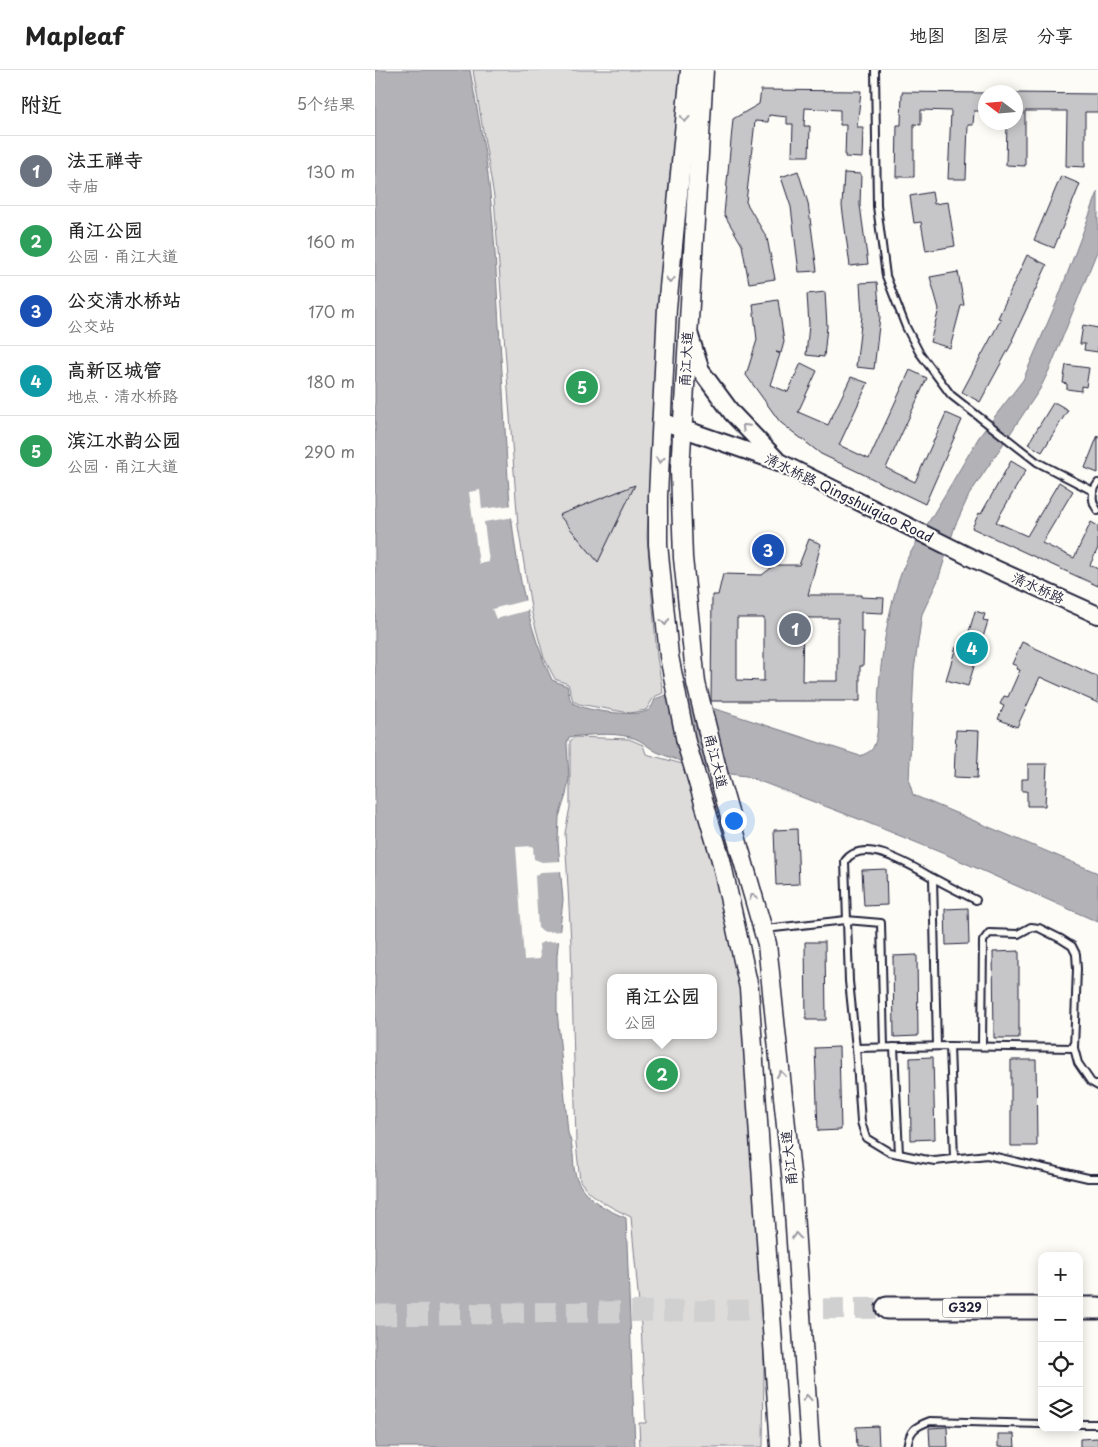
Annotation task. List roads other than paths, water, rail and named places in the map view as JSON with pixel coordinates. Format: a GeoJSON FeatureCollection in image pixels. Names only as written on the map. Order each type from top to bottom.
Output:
{"type":"FeatureCollection","features":[{"type":"Feature","properties":{"kind":"highway","name":"G329"},"geometry":{"type":"LineString","coordinates":[[887,1308],[1038,1308]]}},
{"type":"Feature","properties":{"kind":"highway"},"geometry":{"type":"LineString","coordinates":[[1083,1308],[1098,1308]]}},
{"type":"Feature","properties":{"kind":"main road","name":"甬江大道"},"geometry":{"type":"LineString","coordinates":[[690,70],[667,308],[658,496],[658,544],[669,656],[686,742],[721,860],[749,988],[780,1447]]}},
{"type":"Feature","properties":{"kind":"main road","name":"甬江大道"},"geometry":{"type":"LineString","coordinates":[[704,70],[679,470],[683,558],[696,682],[720,781],[767,944],[792,1183],[810,1447]]}},
{"type":"Feature","properties":{"kind":"street"},"geometry":{"type":"LineString","coordinates":[[688,328],[701,371],[732,413],[779,462]]}},
{"type":"Feature","properties":{"kind":"street","name":"清水桥路 Qingshuiqiao Road"},"geometry":{"type":"LineString","coordinates":[[661,421],[779,462],[978,561]]}},
{"type":"Feature","properties":{"kind":"street","name":"清水桥路"},"geometry":{"type":"LineString","coordinates":[[978,561],[1098,614]]}},
{"type":"Feature","properties":{"kind":"lane"},"geometry":{"type":"LineString","coordinates":[[875,70],[877,206],[886,276],[910,335],[923,357],[951,395],[1037,462],[1093,491]]}},
{"type":"Feature","properties":{"kind":"lane"},"geometry":{"type":"LineString","coordinates":[[1098,483],[1093,491],[1093,503],[1098,511]]}},
{"type":"Feature","properties":{"kind":"lane"},"geometry":{"type":"LineString","coordinates":[[976,900],[910,864],[877,852],[860,851],[850,854],[845,861],[849,981],[861,1122],[866,1138],[889,1152],[899,1154],[935,1160],[987,1155],[1088,1178],[1098,1178]]}},
{"type":"Feature","properties":{"kind":"lane"},"geometry":{"type":"LineString","coordinates":[[933,878],[937,1046]]}},
{"type":"Feature","properties":{"kind":"lane"},"geometry":{"type":"LineString","coordinates":[[762,929],[846,920],[881,923],[883,1047]]}},
{"type":"Feature","properties":{"kind":"lane"},"geometry":{"type":"LineString","coordinates":[[982,1046],[983,942],[989,933],[1018,934],[1031,927],[1039,928],[1061,938],[1072,946],[1076,954],[1074,1048],[1078,1063],[1091,1082],[1098,1086]]}},
{"type":"Feature","properties":{"kind":"lane"},"geometry":{"type":"LineString","coordinates":[[856,1048],[937,1046],[1074,1048]]}},
{"type":"Feature","properties":{"kind":"lane"},"geometry":{"type":"LineString","coordinates":[[950,1046],[954,1158]]}},
{"type":"Feature","properties":{"kind":"lane"},"geometry":{"type":"LineString","coordinates":[[894,1047],[899,1154]]}},
{"type":"Feature","properties":{"kind":"lane"},"geometry":{"type":"LineString","coordinates":[[907,1447],[910,1433],[919,1425],[930,1421],[1038,1424]]}},
{"type":"Feature","properties":{"kind":"lane"},"geometry":{"type":"LineString","coordinates":[[1083,1424],[1098,1424]]}},
{"type":"Feature","properties":{"kind":"tunnel"},"geometry":{"type":"LineString","coordinates":[[375,1315],[887,1308]]}},
{"type":"Feature","properties":{"kind":"place","name":"滨江水韵公园"},"geometry":{"type":"Point","coordinates":[582,387]}},
{"type":"Feature","properties":{"kind":"place","name":"公交清水桥站"},"geometry":{"type":"Point","coordinates":[768,550]}},
{"type":"Feature","properties":{"kind":"place","name":"法王禅寺"},"geometry":{"type":"Point","coordinates":[795,629]}},
{"type":"Feature","properties":{"kind":"place","name":"高新区城管"},"geometry":{"type":"Point","coordinates":[972,648]}},
{"type":"Feature","properties":{"kind":"place","name":"甬江公园"},"geometry":{"type":"Point","coordinates":[662,1074]}}]}
